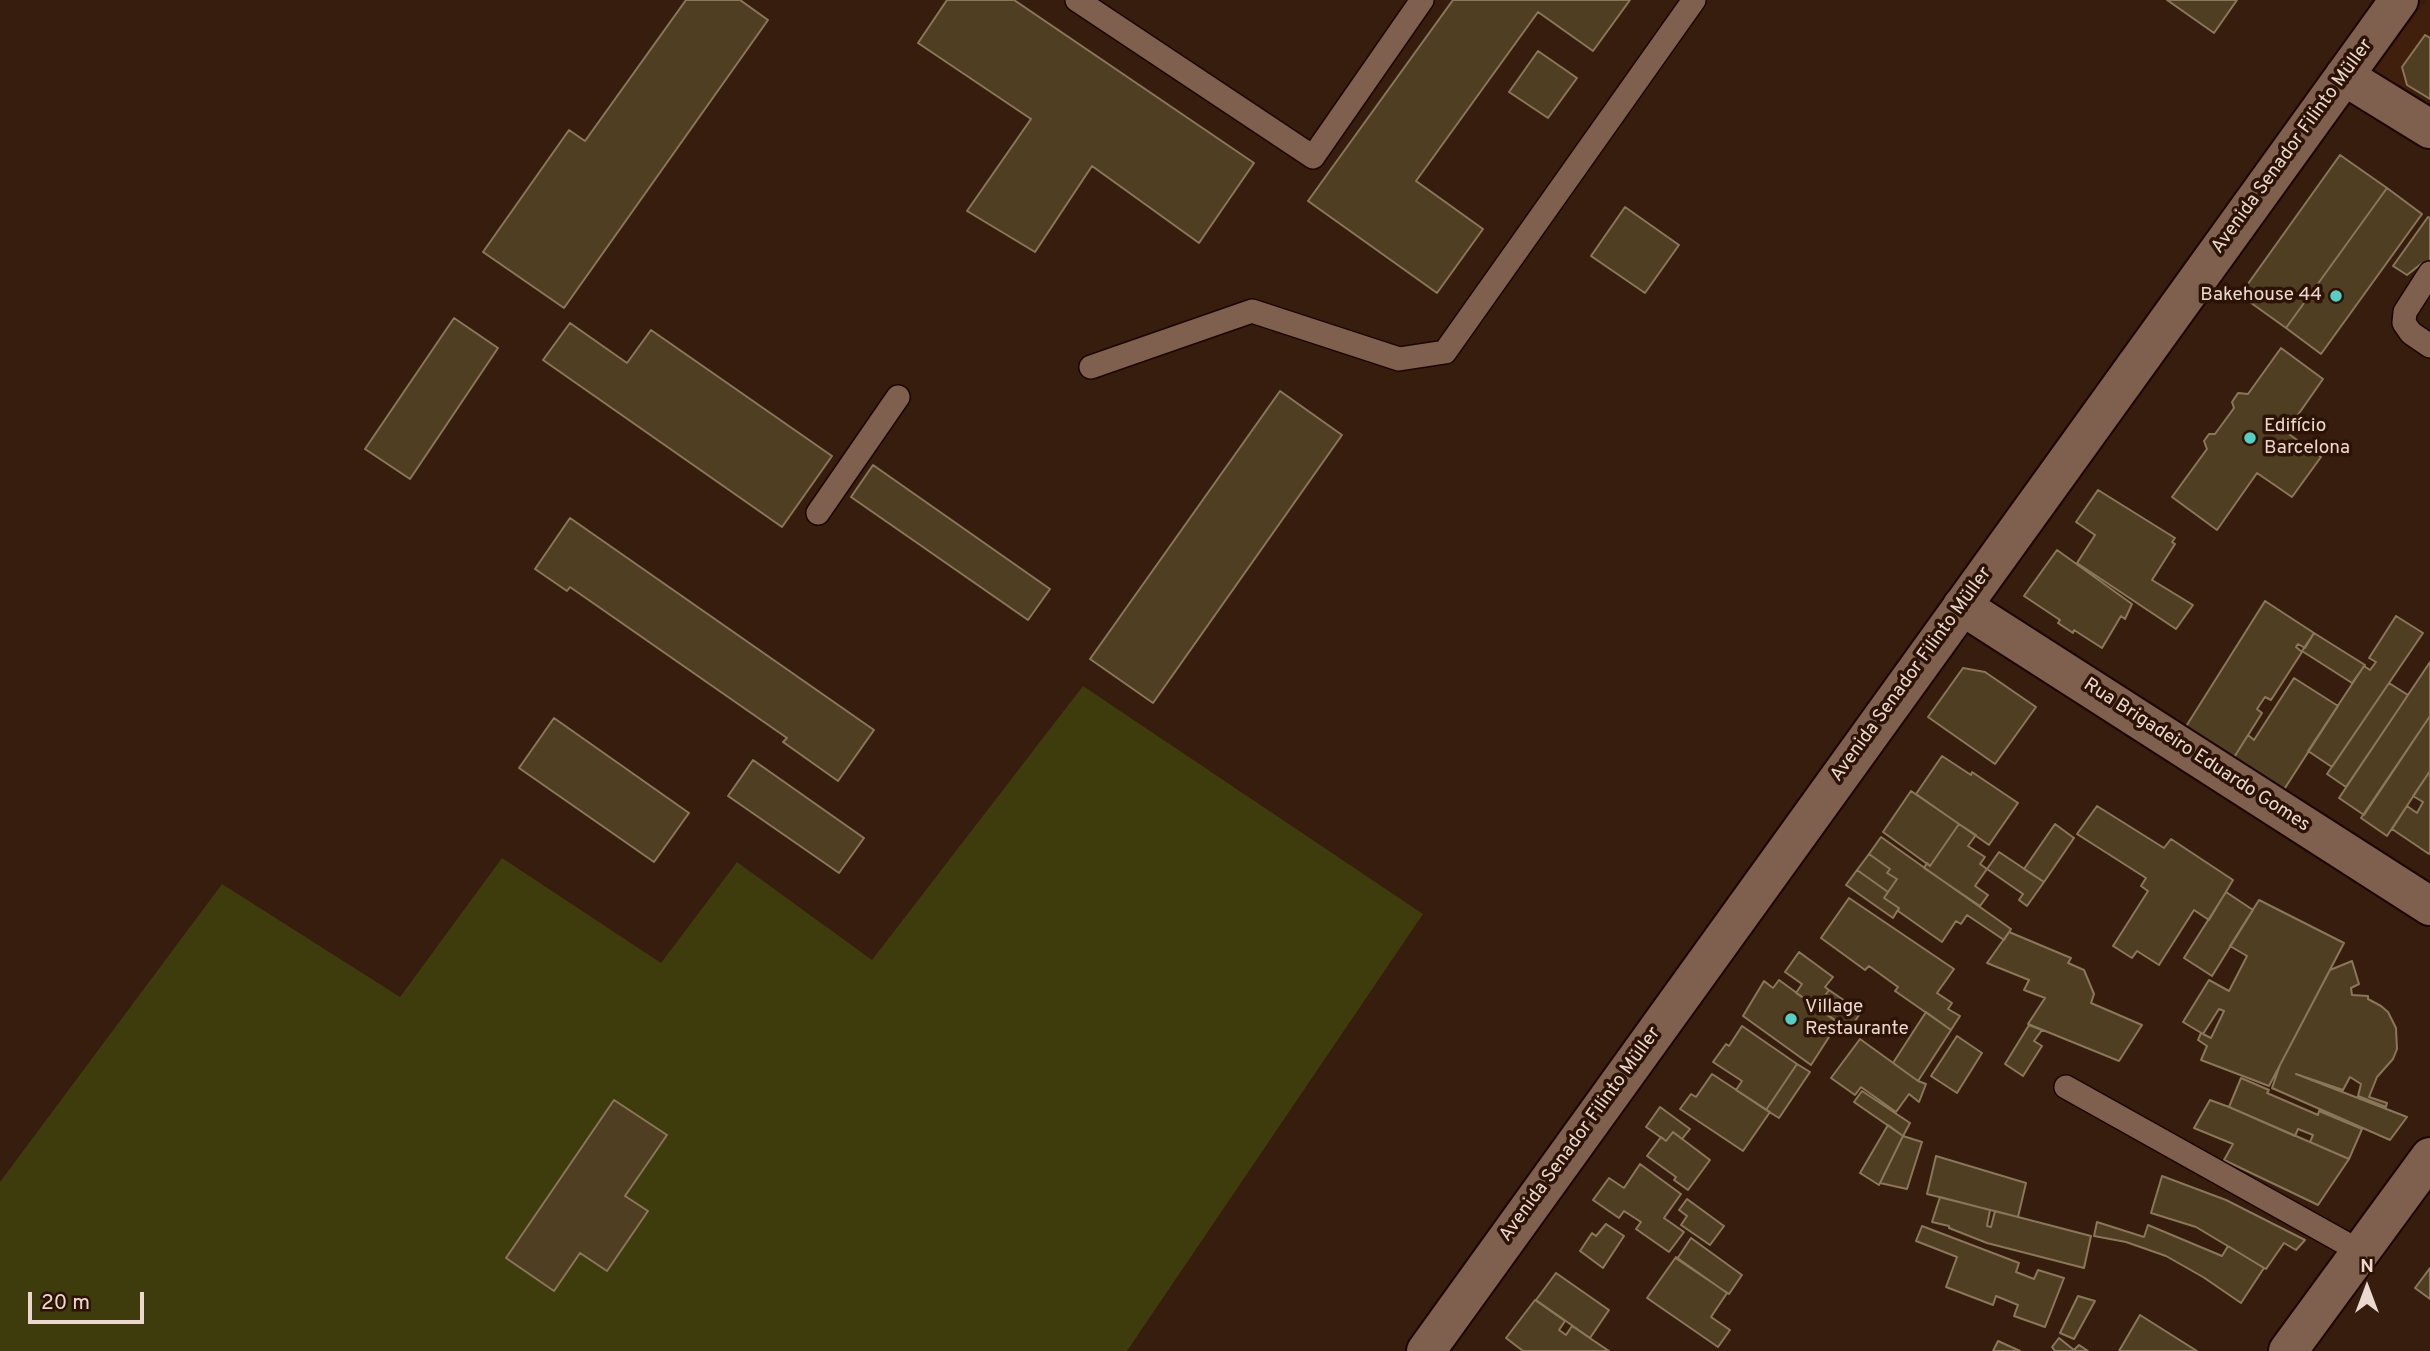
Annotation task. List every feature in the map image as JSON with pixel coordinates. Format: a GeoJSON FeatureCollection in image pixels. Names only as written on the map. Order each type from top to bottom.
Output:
{"type":"FeatureCollection","features":[{"type":"Feature","properties":{"kind":"street","name":"Avenida Senador Filinto Müller"},"geometry":{"type":"LineString","coordinates":[[1426,1351],[2399,0]]}},
{"type":"Feature","properties":{"kind":"street"},"geometry":{"type":"LineString","coordinates":[[2344,76],[2430,129]]}},
{"type":"Feature","properties":{"kind":"street","name":"Rua Brigadeiro Eduardo Gomes"},"geometry":{"type":"LineString","coordinates":[[1962,606],[2430,906]]}},
{"type":"Feature","properties":{"kind":"street"},"geometry":{"type":"LineString","coordinates":[[2288,1351],[2430,1157]]}},
{"type":"Feature","properties":{"kind":"lane"},"geometry":{"type":"LineString","coordinates":[[1077,0],[1313,157],[1422,0]]}},
{"type":"Feature","properties":{"kind":"lane"},"geometry":{"type":"LineString","coordinates":[[1091,367],[1252,310],[1399,359],[1445,352],[1694,0]]}},
{"type":"Feature","properties":{"kind":"lane"},"geometry":{"type":"LineString","coordinates":[[2430,273],[2405,312],[2404,323],[2411,334],[2430,346]]}},
{"type":"Feature","properties":{"kind":"lane"},"geometry":{"type":"LineString","coordinates":[[818,513],[898,397]]}},
{"type":"Feature","properties":{"kind":"lane"},"geometry":{"type":"LineString","coordinates":[[2066,1087],[2361,1252]]}},
{"type":"Feature","properties":{"kind":"shaded area"},"geometry":{"type":"Polygon","coordinates":[[[2426,0],[2430,0],[2430,103],[2374,71],[2426,0]]]}},
{"type":"Feature","properties":{"kind":"shaded area"},"geometry":{"type":"Polygon","coordinates":[[[1083,686],[1423,914],[1127,1351],[0,1351],[0,1182],[222,884],[400,997],[502,858],[661,963],[737,862],[872,960],[1083,686]]]}},
{"type":"Feature","properties":{"kind":"building"},"geometry":{"type":"Polygon","coordinates":[[[686,0],[740,0],[768,20],[564,308],[483,252],[569,130],[585,141],[686,0]]]}},
{"type":"Feature","properties":{"kind":"building"},"geometry":{"type":"Polygon","coordinates":[[[947,0],[1014,0],[1254,163],[1199,243],[1092,166],[1035,252],[967,211],[1031,119],[918,43],[947,0]]]}},
{"type":"Feature","properties":{"kind":"building"},"geometry":{"type":"Polygon","coordinates":[[[1453,0],[1630,0],[1593,51],[1538,12],[1416,181],[1483,229],[1437,293],[1308,201],[1453,0]]]}},
{"type":"Feature","properties":{"kind":"building"},"geometry":{"type":"Polygon","coordinates":[[[2167,0],[2237,0],[2214,33],[2167,0]]]}},
{"type":"Feature","properties":{"kind":"building"},"geometry":{"type":"Polygon","coordinates":[[[2425,35],[2430,38],[2430,99],[2407,85],[2402,67],[2425,35]]]}},
{"type":"Feature","properties":{"kind":"building"},"geometry":{"type":"Polygon","coordinates":[[[1538,51],[1577,78],[1548,118],[1509,92],[1538,51]]]}},
{"type":"Feature","properties":{"kind":"building"},"geometry":{"type":"Polygon","coordinates":[[[2340,155],[2387,188],[2286,328],[2240,295],[2340,155]]]}},
{"type":"Feature","properties":{"kind":"building","name":"Bakehouse 44"},"geometry":{"type":"Polygon","coordinates":[[[2387,188],[2422,214],[2321,354],[2286,328],[2387,188]]]}},
{"type":"Feature","properties":{"kind":"building"},"geometry":{"type":"Polygon","coordinates":[[[1625,207],[1679,245],[1645,293],[1591,256],[1625,207]]]}},
{"type":"Feature","properties":{"kind":"building"},"geometry":{"type":"Polygon","coordinates":[[[2428,217],[2430,262],[2421,264],[2407,275],[2393,266],[2428,217]]]}},
{"type":"Feature","properties":{"kind":"building"},"geometry":{"type":"Polygon","coordinates":[[[454,318],[498,348],[410,479],[365,449],[454,318]]]}},
{"type":"Feature","properties":{"kind":"building"},"geometry":{"type":"Polygon","coordinates":[[[570,323],[627,363],[651,330],[832,456],[782,527],[543,360],[570,323]]]}},
{"type":"Feature","properties":{"kind":"building","name":"Edifício Barcelona"},"geometry":{"type":"Polygon","coordinates":[[[2281,348],[2323,379],[2286,432],[2321,457],[2292,497],[2257,473],[2217,530],[2172,497],[2207,449],[2204,441],[2209,434],[2215,434],[2234,408],[2232,402],[2238,393],[2248,394],[2281,348]]]}},
{"type":"Feature","properties":{"kind":"building"},"geometry":{"type":"Polygon","coordinates":[[[1280,391],[1342,435],[1153,703],[1090,659],[1280,391]]]}},
{"type":"Feature","properties":{"kind":"building"},"geometry":{"type":"Polygon","coordinates":[[[873,465],[1050,589],[1028,620],[851,497],[873,465]]]}},
{"type":"Feature","properties":{"kind":"building"},"geometry":{"type":"Polygon","coordinates":[[[2098,490],[2175,538],[2172,542],[2175,544],[2152,580],[2193,605],[2176,629],[2077,563],[2095,535],[2076,522],[2098,490]]]}},
{"type":"Feature","properties":{"kind":"building"},"geometry":{"type":"Polygon","coordinates":[[[570,518],[874,730],[838,781],[783,742],[787,738],[570,587],[567,591],[535,569],[570,518]]]}},
{"type":"Feature","properties":{"kind":"building"},"geometry":{"type":"Polygon","coordinates":[[[2057,550],[2132,604],[2125,619],[2121,616],[2102,648],[2058,623],[2060,620],[2024,596],[2057,550]]]}},
{"type":"Feature","properties":{"kind":"building"},"geometry":{"type":"Polygon","coordinates":[[[2265,601],[2314,633],[2305,648],[2298,644],[2296,647],[2302,652],[2271,700],[2265,697],[2257,709],[2262,713],[2233,759],[2185,728],[2265,601]]]}},
{"type":"Feature","properties":{"kind":"building"},"geometry":{"type":"Polygon","coordinates":[[[2396,616],[2423,633],[2332,767],[2308,751],[2364,666],[2370,670],[2376,662],[2369,658],[2396,616]]]}},
{"type":"Feature","properties":{"kind":"building"},"geometry":{"type":"Polygon","coordinates":[[[2314,633],[2365,665],[2352,683],[2302,651],[2314,633]]]}},
{"type":"Feature","properties":{"kind":"building"},"geometry":{"type":"Polygon","coordinates":[[[2430,662],[2430,716],[2364,815],[2339,798],[2430,662]]]}},
{"type":"Feature","properties":{"kind":"building"},"geometry":{"type":"Polygon","coordinates":[[[1963,668],[1985,672],[2036,707],[1995,764],[1928,717],[1963,668]]]}},
{"type":"Feature","properties":{"kind":"building"},"geometry":{"type":"Polygon","coordinates":[[[2294,678],[2338,706],[2283,791],[2233,759],[2248,735],[2254,740],[2294,678]]]}},
{"type":"Feature","properties":{"kind":"building"},"geometry":{"type":"Polygon","coordinates":[[[2389,683],[2408,695],[2346,787],[2327,774],[2389,683]]]}},
{"type":"Feature","properties":{"kind":"building"},"geometry":{"type":"Polygon","coordinates":[[[2430,716],[2430,771],[2387,836],[2361,818],[2430,716]]]}},
{"type":"Feature","properties":{"kind":"building"},"geometry":{"type":"Polygon","coordinates":[[[554,718],[689,813],[654,862],[519,768],[554,718]]]}},
{"type":"Feature","properties":{"kind":"building"},"geometry":{"type":"Polygon","coordinates":[[[1942,756],[1971,775],[1972,772],[2018,803],[1989,845],[1916,794],[1942,756]]]}},
{"type":"Feature","properties":{"kind":"building"},"geometry":{"type":"Polygon","coordinates":[[[753,760],[864,838],[839,873],[728,796],[753,760]]]}},
{"type":"Feature","properties":{"kind":"building"},"geometry":{"type":"Polygon","coordinates":[[[2430,771],[2429,854],[2392,829],[2407,806],[2417,813],[2423,802],[2413,796],[2430,771]]]}},
{"type":"Feature","properties":{"kind":"building"},"geometry":{"type":"Polygon","coordinates":[[[1911,791],[1959,824],[1930,866],[1883,832],[1911,791]]]}},
{"type":"Feature","properties":{"kind":"building"},"geometry":{"type":"Polygon","coordinates":[[[2097,806],[2164,848],[2171,839],[2233,880],[2209,920],[2194,910],[2159,965],[2137,951],[2132,958],[2113,946],[2148,891],[2141,886],[2146,878],[2077,834],[2097,806]]]}},
{"type":"Feature","properties":{"kind":"building"},"geometry":{"type":"Polygon","coordinates":[[[1959,824],[1976,835],[1968,846],[1985,857],[1980,864],[1987,869],[1975,886],[1988,895],[1980,906],[1924,868],[1927,863],[1930,866],[1959,824]]]}},
{"type":"Feature","properties":{"kind":"building"},"geometry":{"type":"Polygon","coordinates":[[[2055,824],[2074,838],[2044,882],[2024,869],[2055,824]]]}},
{"type":"Feature","properties":{"kind":"building"},"geometry":{"type":"Polygon","coordinates":[[[1881,837],[2011,929],[2004,940],[1967,915],[1961,924],[1956,921],[1942,942],[1898,911],[1899,908],[1884,898],[1897,879],[1887,873],[1890,869],[1869,854],[1881,837]]]}},
{"type":"Feature","properties":{"kind":"building"},"geometry":{"type":"Polygon","coordinates":[[[1999,852],[2044,882],[2027,906],[2019,900],[2023,894],[1987,869],[1999,852]]]}},
{"type":"Feature","properties":{"kind":"building"},"geometry":{"type":"Polygon","coordinates":[[[1869,854],[1890,869],[1887,873],[1897,879],[1888,892],[1857,870],[1869,854]]]}},
{"type":"Feature","properties":{"kind":"building"},"geometry":{"type":"Polygon","coordinates":[[[1857,870],[1888,892],[1884,898],[1899,908],[1893,918],[1846,885],[1857,870]]]}},
{"type":"Feature","properties":{"kind":"building"},"geometry":{"type":"Polygon","coordinates":[[[2226,892],[2253,910],[2212,976],[2184,958],[2226,892]]]}},
{"type":"Feature","properties":{"kind":"building"},"geometry":{"type":"Polygon","coordinates":[[[1849,898],[1954,969],[1937,993],[1952,1003],[1948,1009],[1960,1016],[1951,1030],[1895,991],[1898,987],[1869,966],[1865,970],[1821,938],[1849,898]]]}},
{"type":"Feature","properties":{"kind":"building"},"geometry":{"type":"Polygon","coordinates":[[[2259,900],[2344,943],[2269,1086],[2201,1060],[2207,1046],[2198,1040],[2201,1033],[2203,1034],[2183,1022],[2209,980],[2229,991],[2247,956],[2230,946],[2259,900]],[[2219,1009],[2203,1034],[2211,1038],[2224,1011],[2219,1009]]]}},
{"type":"Feature","properties":{"kind":"building"},"geometry":{"type":"Polygon","coordinates":[[[2009,932],[2071,958],[2068,963],[2084,970],[2094,994],[2091,1003],[2142,1025],[2119,1061],[2028,1024],[2045,998],[2024,990],[2029,980],[1987,963],[2009,932]]]}},
{"type":"Feature","properties":{"kind":"building"},"geometry":{"type":"Polygon","coordinates":[[[1799,952],[1833,977],[1825,987],[1829,990],[1817,1007],[1796,993],[1802,984],[1785,972],[1799,952]]]}},
{"type":"Feature","properties":{"kind":"building"},"geometry":{"type":"Polygon","coordinates":[[[2352,961],[2359,984],[2351,988],[2352,995],[2368,996],[2368,999],[2388,1012],[2396,1028],[2397,1049],[2393,1059],[2377,1077],[2369,1097],[2387,1103],[2386,1107],[2358,1096],[2361,1084],[2350,1077],[2343,1090],[2296,1074],[2407,1117],[2390,1140],[2272,1088],[2280,1065],[2330,970],[2352,961]]]}},
{"type":"Feature","properties":{"kind":"building","name":"Village Restaurante"},"geometry":{"type":"Polygon","coordinates":[[[1779,980],[1838,1023],[1811,1065],[1743,1016],[1764,981],[1773,988],[1779,980]]]}},
{"type":"Feature","properties":{"kind":"building"},"geometry":{"type":"Polygon","coordinates":[[[1829,990],[1861,1012],[1849,1030],[1817,1007],[1829,990]]]}},
{"type":"Feature","properties":{"kind":"building"},"geometry":{"type":"Polygon","coordinates":[[[1926,1012],[1951,1030],[1918,1081],[1893,1063],[1926,1012]]]}},
{"type":"Feature","properties":{"kind":"building"},"geometry":{"type":"Polygon","coordinates":[[[2029,1025],[2042,1030],[2034,1041],[2042,1046],[2023,1076],[2005,1064],[2029,1025]]]}},
{"type":"Feature","properties":{"kind":"building"},"geometry":{"type":"Polygon","coordinates":[[[1742,1026],[1797,1064],[1766,1110],[1736,1090],[1742,1081],[1713,1062],[1726,1044],[1729,1046],[1742,1026]]]}},
{"type":"Feature","properties":{"kind":"building"},"geometry":{"type":"Polygon","coordinates":[[[1957,1036],[1982,1053],[1957,1093],[1931,1076],[1957,1036]]]}},
{"type":"Feature","properties":{"kind":"building"},"geometry":{"type":"Polygon","coordinates":[[[1860,1039],[1926,1084],[1919,1102],[1909,1094],[1896,1112],[1861,1087],[1855,1095],[1831,1078],[1860,1039]]]}},
{"type":"Feature","properties":{"kind":"building"},"geometry":{"type":"Polygon","coordinates":[[[1797,1064],[1810,1072],[1779,1118],[1766,1110],[1797,1064]]]}},
{"type":"Feature","properties":{"kind":"building"},"geometry":{"type":"Polygon","coordinates":[[[1712,1074],[1770,1112],[1743,1151],[1680,1109],[1691,1094],[1696,1097],[1712,1074]]]}},
{"type":"Feature","properties":{"kind":"building"},"geometry":{"type":"Polygon","coordinates":[[[2241,1078],[2269,1090],[2267,1093],[2318,1115],[2319,1111],[2362,1129],[2349,1159],[2310,1142],[2313,1135],[2298,1129],[2295,1136],[2229,1107],[2241,1078]]]}},
{"type":"Feature","properties":{"kind":"building"},"geometry":{"type":"Polygon","coordinates":[[[1862,1091],[1910,1123],[1903,1136],[1854,1102],[1862,1091]]]}},
{"type":"Feature","properties":{"kind":"building"},"geometry":{"type":"Polygon","coordinates":[[[614,1100],[667,1135],[625,1196],[648,1211],[607,1271],[580,1253],[554,1291],[506,1258],[614,1100]]]}},
{"type":"Feature","properties":{"kind":"building"},"geometry":{"type":"Polygon","coordinates":[[[2210,1100],[2349,1159],[2318,1205],[2224,1160],[2233,1144],[2194,1128],[2210,1100]]]}},
{"type":"Feature","properties":{"kind":"building"},"geometry":{"type":"Polygon","coordinates":[[[1660,1107],[1690,1129],[1682,1139],[1673,1132],[1666,1141],[1646,1127],[1660,1107]]]}},
{"type":"Feature","properties":{"kind":"building"},"geometry":{"type":"Polygon","coordinates":[[[1888,1125],[1903,1136],[1879,1185],[1860,1173],[1888,1125]]]}},
{"type":"Feature","properties":{"kind":"building"},"geometry":{"type":"Polygon","coordinates":[[[1673,1132],[1710,1160],[1688,1190],[1674,1180],[1676,1177],[1647,1156],[1661,1137],[1666,1141],[1673,1132]]]}},
{"type":"Feature","properties":{"kind":"building"},"geometry":{"type":"Polygon","coordinates":[[[1903,1136],[1922,1142],[1907,1189],[1880,1183],[1903,1136]]]}},
{"type":"Feature","properties":{"kind":"building"},"geometry":{"type":"Polygon","coordinates":[[[1936,1156],[2026,1183],[2018,1217],[1927,1194],[1936,1156]]]}},
{"type":"Feature","properties":{"kind":"building"},"geometry":{"type":"Polygon","coordinates":[[[1640,1164],[1681,1194],[1664,1218],[1684,1232],[1669,1252],[1636,1229],[1641,1222],[1624,1211],[1619,1218],[1593,1200],[1609,1178],[1624,1188],[1640,1164]]]}},
{"type":"Feature","properties":{"kind":"building"},"geometry":{"type":"Polygon","coordinates":[[[2162,1176],[2226,1200],[2305,1240],[2296,1250],[2284,1243],[2266,1269],[2196,1227],[2151,1213],[2162,1176]]]}},
{"type":"Feature","properties":{"kind":"building"},"geometry":{"type":"Polygon","coordinates":[[[1940,1197],[1990,1210],[1987,1226],[1991,1227],[1995,1211],[2091,1236],[2084,1268],[1987,1243],[1949,1226],[1932,1222],[1940,1197]]]}},
{"type":"Feature","properties":{"kind":"building"},"geometry":{"type":"Polygon","coordinates":[[[1687,1199],[1724,1226],[1710,1245],[1681,1225],[1687,1216],[1679,1210],[1687,1199]]]}},
{"type":"Feature","properties":{"kind":"building"},"geometry":{"type":"Polygon","coordinates":[[[2097,1222],[2144,1237],[2148,1225],[2222,1256],[2228,1246],[2264,1268],[2241,1303],[2166,1256],[2126,1242],[2094,1236],[2097,1222]]]}},
{"type":"Feature","properties":{"kind":"building"},"geometry":{"type":"Polygon","coordinates":[[[1606,1224],[1624,1236],[1603,1268],[1580,1251],[1592,1233],[1596,1236],[1606,1224]]]}},
{"type":"Feature","properties":{"kind":"building"},"geometry":{"type":"Polygon","coordinates":[[[1922,1226],[2019,1263],[2016,1272],[2034,1279],[2038,1270],[2064,1278],[2045,1327],[2014,1316],[2018,1305],[1996,1296],[1993,1305],[1946,1287],[1957,1257],[1916,1241],[1922,1226]]]}},
{"type":"Feature","properties":{"kind":"building"},"geometry":{"type":"Polygon","coordinates":[[[1691,1238],[1742,1275],[1729,1294],[1677,1259],[1691,1238]]]}},
{"type":"Feature","properties":{"kind":"building"},"geometry":{"type":"Polygon","coordinates":[[[1676,1257],[1727,1293],[1711,1317],[1730,1330],[1718,1347],[1647,1298],[1676,1257]]]}},
{"type":"Feature","properties":{"kind":"building"},"geometry":{"type":"Polygon","coordinates":[[[2430,1268],[2430,1299],[2415,1288],[2430,1268]]]}},
{"type":"Feature","properties":{"kind":"building"},"geometry":{"type":"Polygon","coordinates":[[[1556,1273],[1609,1310],[1590,1338],[1536,1300],[1556,1273]]]}},
{"type":"Feature","properties":{"kind":"building"},"geometry":{"type":"Polygon","coordinates":[[[2078,1296],[2095,1301],[2074,1339],[2060,1333],[2078,1296]]]}},
{"type":"Feature","properties":{"kind":"building"},"geometry":{"type":"Polygon","coordinates":[[[1535,1300],[1565,1321],[1559,1330],[1566,1335],[1572,1326],[1609,1351],[1523,1351],[1506,1338],[1535,1300]]]}},
{"type":"Feature","properties":{"kind":"building"},"geometry":{"type":"Polygon","coordinates":[[[2140,1315],[2197,1351],[2119,1351],[2140,1315]]]}},
{"type":"Feature","properties":{"kind":"building"},"geometry":{"type":"Polygon","coordinates":[[[2059,1338],[2074,1350],[2079,1345],[2088,1351],[2055,1351],[2052,1347],[2059,1338]]]}},
{"type":"Feature","properties":{"kind":"building"},"geometry":{"type":"Polygon","coordinates":[[[1998,1341],[2020,1351],[1993,1351],[1998,1341]]]}},
{"type":"Feature","properties":{"kind":"place","name":"Bakehouse 44"},"geometry":{"type":"Point","coordinates":[2336,296]}},
{"type":"Feature","properties":{"kind":"place","name":"Edifício Barcelona"},"geometry":{"type":"Point","coordinates":[2250,438]}},
{"type":"Feature","properties":{"kind":"place","name":"Village Restaurante"},"geometry":{"type":"Point","coordinates":[1791,1019]}}]}
